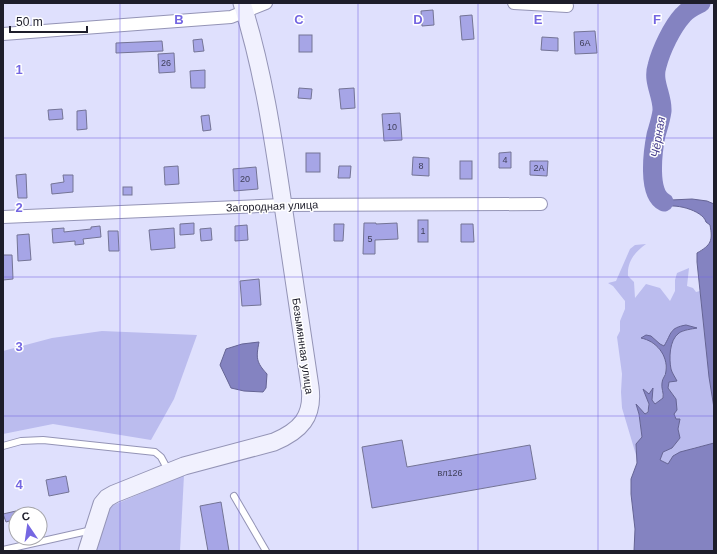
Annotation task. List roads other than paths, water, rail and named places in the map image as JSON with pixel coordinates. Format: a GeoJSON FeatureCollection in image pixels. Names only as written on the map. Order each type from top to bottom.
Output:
{"type":"FeatureCollection","features":[{"type":"Feature","properties":{"kind":"street"},"geometry":{"type":"LineString","coordinates":[[3,34],[230,16],[243,7],[266,3]]}},
{"type":"Feature","properties":{"kind":"street"},"geometry":{"type":"LineString","coordinates":[[514,3],[566,6]]}},
{"type":"Feature","properties":{"kind":"street","name":"Безымянная улица"},"geometry":{"type":"LineString","coordinates":[[87,551],[102,504],[107,498],[184,466],[274,442],[296,430],[309,412],[311,397],[266,95],[243,7]]}},
{"type":"Feature","properties":{"kind":"street","name":"Загородная улица"},"geometry":{"type":"LineString","coordinates":[[3,217],[283,205],[542,204]]}},
{"type":"Feature","properties":{"kind":"lane"},"geometry":{"type":"LineString","coordinates":[[3,446],[22,441],[43,440],[154,452],[161,457],[168,472]]}},
{"type":"Feature","properties":{"kind":"lane"},"geometry":{"type":"LineString","coordinates":[[234,496],[266,551]]}},
{"type":"Feature","properties":{"kind":"lane"},"geometry":{"type":"LineString","coordinates":[[3,550],[93,530]]}},
{"type":"Feature","properties":{"kind":"waterway","name":"Чёрная"},"geometry":{"type":"LineString","coordinates":[[664,202],[655,190],[652,171],[656,135],[662,111],[656,78],[657,66],[667,39],[675,26],[687,11],[701,3]]}}]}
